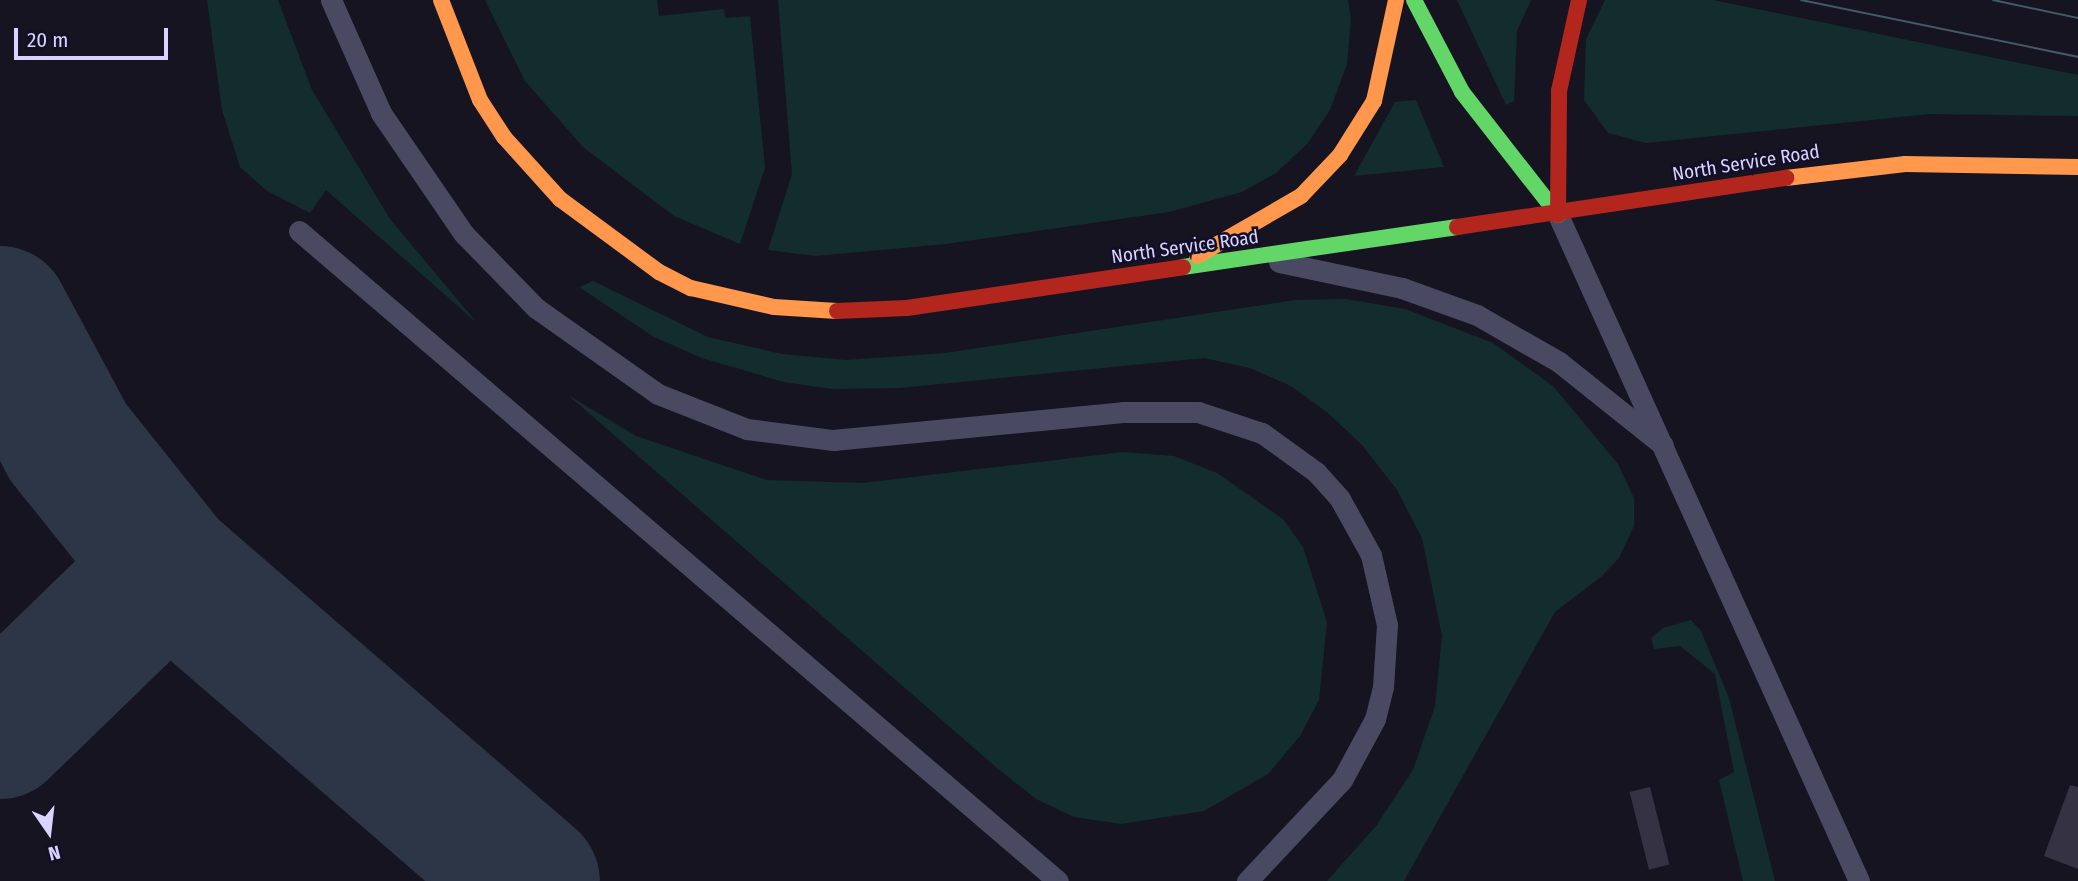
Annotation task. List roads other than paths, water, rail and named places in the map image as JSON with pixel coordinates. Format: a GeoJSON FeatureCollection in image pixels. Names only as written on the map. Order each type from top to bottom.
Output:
{"type":"FeatureCollection","features":[{"type":"Feature","properties":{"kind":"main road","name":"North Service Road"},"geometry":{"type":"LineString","coordinates":[[440,0],[480,100],[530,168],[589,224],[691,288],[774,307],[859,312],[1160,272],[1892,166],[2078,167]]}},
{"type":"Feature","properties":{"kind":"main road"},"geometry":{"type":"LineString","coordinates":[[1160,272],[1273,216],[1323,176],[1374,101],[1396,0]]}},
{"type":"Feature","properties":{"kind":"main road"},"geometry":{"type":"LineString","coordinates":[[1414,0],[1462,92],[1558,215]]}},
{"type":"Feature","properties":{"kind":"main road"},"geometry":{"type":"LineString","coordinates":[[1558,215],[1559,91],[1579,0]]}},
{"type":"Feature","properties":{"kind":"lane"},"geometry":{"type":"LineString","coordinates":[[331,0],[388,124],[464,234],[536,308],[658,394],[747,429],[833,439],[1123,412],[1198,412],[1262,433],[1316,472],[1340,499],[1371,555],[1387,625],[1383,687],[1375,719],[1342,780],[1247,881]]}},
{"type":"Feature","properties":{"kind":"lane"},"geometry":{"type":"LineString","coordinates":[[1558,215],[1667,449],[1859,881]]}},
{"type":"Feature","properties":{"kind":"lane"},"geometry":{"type":"LineString","coordinates":[[299,231],[1058,881]]}},
{"type":"Feature","properties":{"kind":"lane"},"geometry":{"type":"LineString","coordinates":[[1257,257],[1402,288],[1477,315],[1559,362],[1667,449]]}},
{"type":"Feature","properties":{"kind":"tram line"},"geometry":{"type":"LineString","coordinates":[[1801,0],[2078,57]]}},
{"type":"Feature","properties":{"kind":"tram line"},"geometry":{"type":"LineString","coordinates":[[1993,0],[2078,18]]}}]}
